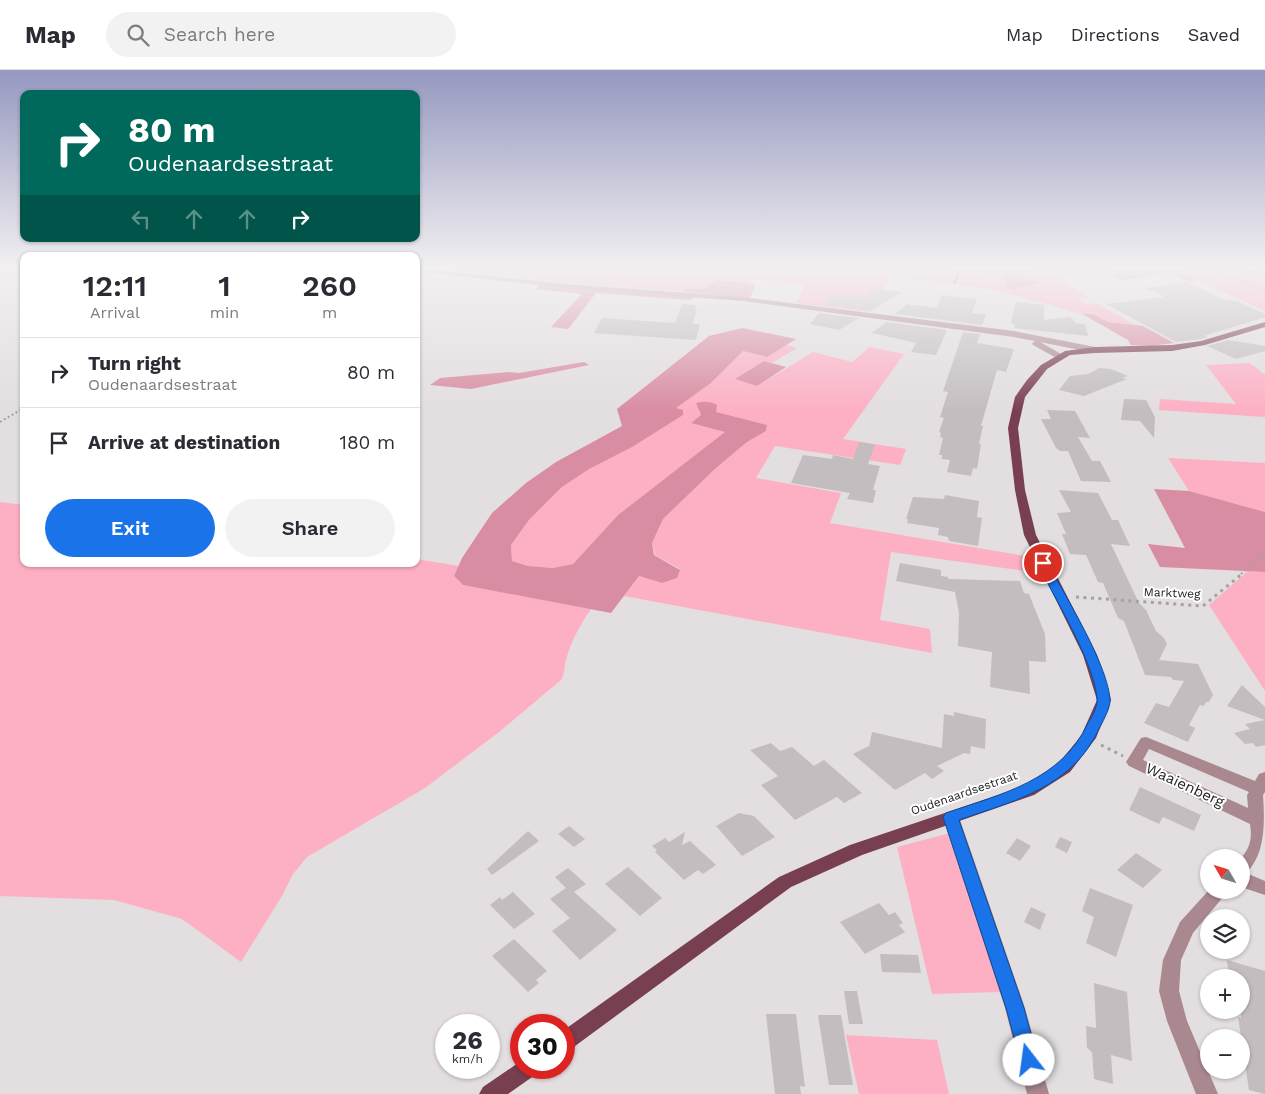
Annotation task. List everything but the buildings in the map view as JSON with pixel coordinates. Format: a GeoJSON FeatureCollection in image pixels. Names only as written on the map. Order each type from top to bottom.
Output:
{"type":"FeatureCollection","features":[{"type":"Feature","properties":{"kind":"main road","name":"Oudenaardsestraat"},"geometry":{"type":"LineString","coordinates":[[575,1034],[785,882],[856,850],[1028,791],[1064,768],[1088,738],[1104,700],[1090,655],[1030,535],[1020,490],[1013,428],[1017,405],[1030,382],[1044,367],[1068,353],[1095,350],[1172,348],[1202,343],[1265,324]]}},
{"type":"Feature","properties":{"kind":"main road"},"geometry":{"type":"LineString","coordinates":[[490,1094],[512,1079]]}},
{"type":"Feature","properties":{"kind":"street"},"geometry":{"type":"LineString","coordinates":[[874,316],[993,331],[1095,350]]}},
{"type":"Feature","properties":{"kind":"street"},"geometry":{"type":"LineString","coordinates":[[993,331],[1036,343],[1060,357]]}},
{"type":"Feature","properties":{"kind":"street","name":"Waaienberg"},"geometry":{"type":"LineString","coordinates":[[1250,859],[1254,855],[1260,837],[1258,820],[1255,795],[1262,783],[1146,742],[1134,762],[1258,820]]}},
{"type":"Feature","properties":{"kind":"street"},"geometry":{"type":"LineString","coordinates":[[951,817],[1015,1008],[1038,1094]]}},
{"type":"Feature","properties":{"kind":"street"},"geometry":{"type":"LineString","coordinates":[[1250,882],[1265,888]]}},
{"type":"Feature","properties":{"kind":"street"},"geometry":{"type":"LineString","coordinates":[[1207,1094],[1177,1021],[1169,991],[1172,960],[1186,928],[1212,899]]}},
{"type":"Feature","properties":{"kind":"path"},"geometry":{"type":"LineString","coordinates":[[0,422],[20,410]]}},
{"type":"Feature","properties":{"kind":"path","name":"Marktweg"},"geometry":{"type":"LineString","coordinates":[[1060,596],[1203,606],[1265,554]]}},
{"type":"Feature","properties":{"kind":"path"},"geometry":{"type":"LineString","coordinates":[[1088,738],[1134,762]]}},
{"type":"Feature","properties":{"kind":"shaded area"},"geometry":{"type":"Polygon","coordinates":[[[562,316],[578,316],[568,329],[551,327],[562,316]]]}},
{"type":"Feature","properties":{"kind":"shaded area"},"geometry":{"type":"Polygon","coordinates":[[[1085,316],[1096,316],[1108,322],[1143,326],[1174,343],[1150,346],[1131,345],[1128,340],[1085,316]]]}},
{"type":"Feature","properties":{"kind":"shaded area"},"geometry":{"type":"Polygon","coordinates":[[[1096,316],[1119,316],[1135,325],[1108,322],[1096,316]]]}},
{"type":"Feature","properties":{"kind":"shaded area"},"geometry":{"type":"Polygon","coordinates":[[[742,328],[796,339],[767,357],[743,351],[711,383],[676,408],[683,410],[683,415],[632,447],[589,469],[562,487],[529,520],[511,545],[512,561],[528,566],[553,568],[573,564],[618,515],[725,432],[691,423],[701,415],[696,403],[709,402],[717,405],[716,412],[767,425],[766,431],[747,442],[716,468],[663,519],[652,543],[654,555],[680,570],[677,578],[662,583],[639,576],[611,613],[463,585],[454,576],[462,558],[492,513],[526,483],[556,462],[622,426],[617,409],[709,336],[742,328]]]}},
{"type":"Feature","properties":{"kind":"shaded area"},"geometry":{"type":"Polygon","coordinates":[[[786,345],[797,348],[772,363],[764,361],[736,379],[757,386],[813,352],[852,362],[870,347],[904,354],[843,439],[906,449],[900,465],[775,446],[756,478],[841,493],[830,523],[1031,557],[1039,573],[891,552],[880,620],[930,629],[932,653],[624,596],[639,576],[662,583],[680,569],[655,555],[652,543],[663,519],[716,468],[747,442],[766,431],[767,425],[698,410],[701,415],[691,423],[726,432],[618,515],[573,564],[553,568],[528,566],[512,561],[511,545],[529,520],[562,487],[711,383],[743,351],[767,357],[786,345]]]}},
{"type":"Feature","properties":{"kind":"shaded area"},"geometry":{"type":"Polygon","coordinates":[[[764,361],[786,367],[757,386],[735,379],[764,361]]]}},
{"type":"Feature","properties":{"kind":"shaded area"},"geometry":{"type":"Polygon","coordinates":[[[584,362],[589,365],[471,389],[430,385],[440,378],[509,372],[519,373],[584,362]]]}},
{"type":"Feature","properties":{"kind":"shaded area"},"geometry":{"type":"Polygon","coordinates":[[[1250,363],[1265,375],[1265,417],[1159,410],[1160,399],[1236,404],[1206,365],[1250,363]]]}},
{"type":"Feature","properties":{"kind":"shaded area"},"geometry":{"type":"Polygon","coordinates":[[[1168,458],[1265,463],[1265,512],[1189,491],[1168,458]]]}},
{"type":"Feature","properties":{"kind":"shaded area"},"geometry":{"type":"Polygon","coordinates":[[[1154,489],[1189,491],[1265,512],[1265,572],[1160,567],[1148,544],[1185,548],[1154,489]]]}},
{"type":"Feature","properties":{"kind":"shaded area"},"geometry":{"type":"Polygon","coordinates":[[[0,502],[20,504],[20,567],[420,567],[420,560],[459,566],[454,576],[463,585],[591,609],[573,640],[561,680],[499,732],[425,788],[307,857],[293,874],[282,896],[241,962],[182,919],[114,900],[0,896],[0,502]]]}},
{"type":"Feature","properties":{"kind":"shaded area"},"geometry":{"type":"Polygon","coordinates":[[[1248,571],[1265,572],[1265,691],[1209,605],[1248,571]]]}},
{"type":"Feature","properties":{"kind":"shaded area"},"geometry":{"type":"Polygon","coordinates":[[[950,833],[1000,992],[932,994],[897,847],[950,833]]]}},
{"type":"Feature","properties":{"kind":"shaded area"},"geometry":{"type":"Polygon","coordinates":[[[846,1035],[937,1040],[949,1094],[859,1094],[846,1035]]]}},
{"type":"Feature","properties":{"kind":"route"},"geometry":{"type":"LineString","coordinates":[[1029,1060],[1015,1008],[951,817],[1028,791],[1064,768],[1088,738],[1098,718],[1104,700],[1099,679],[1090,655],[1043,563]]}}]}
